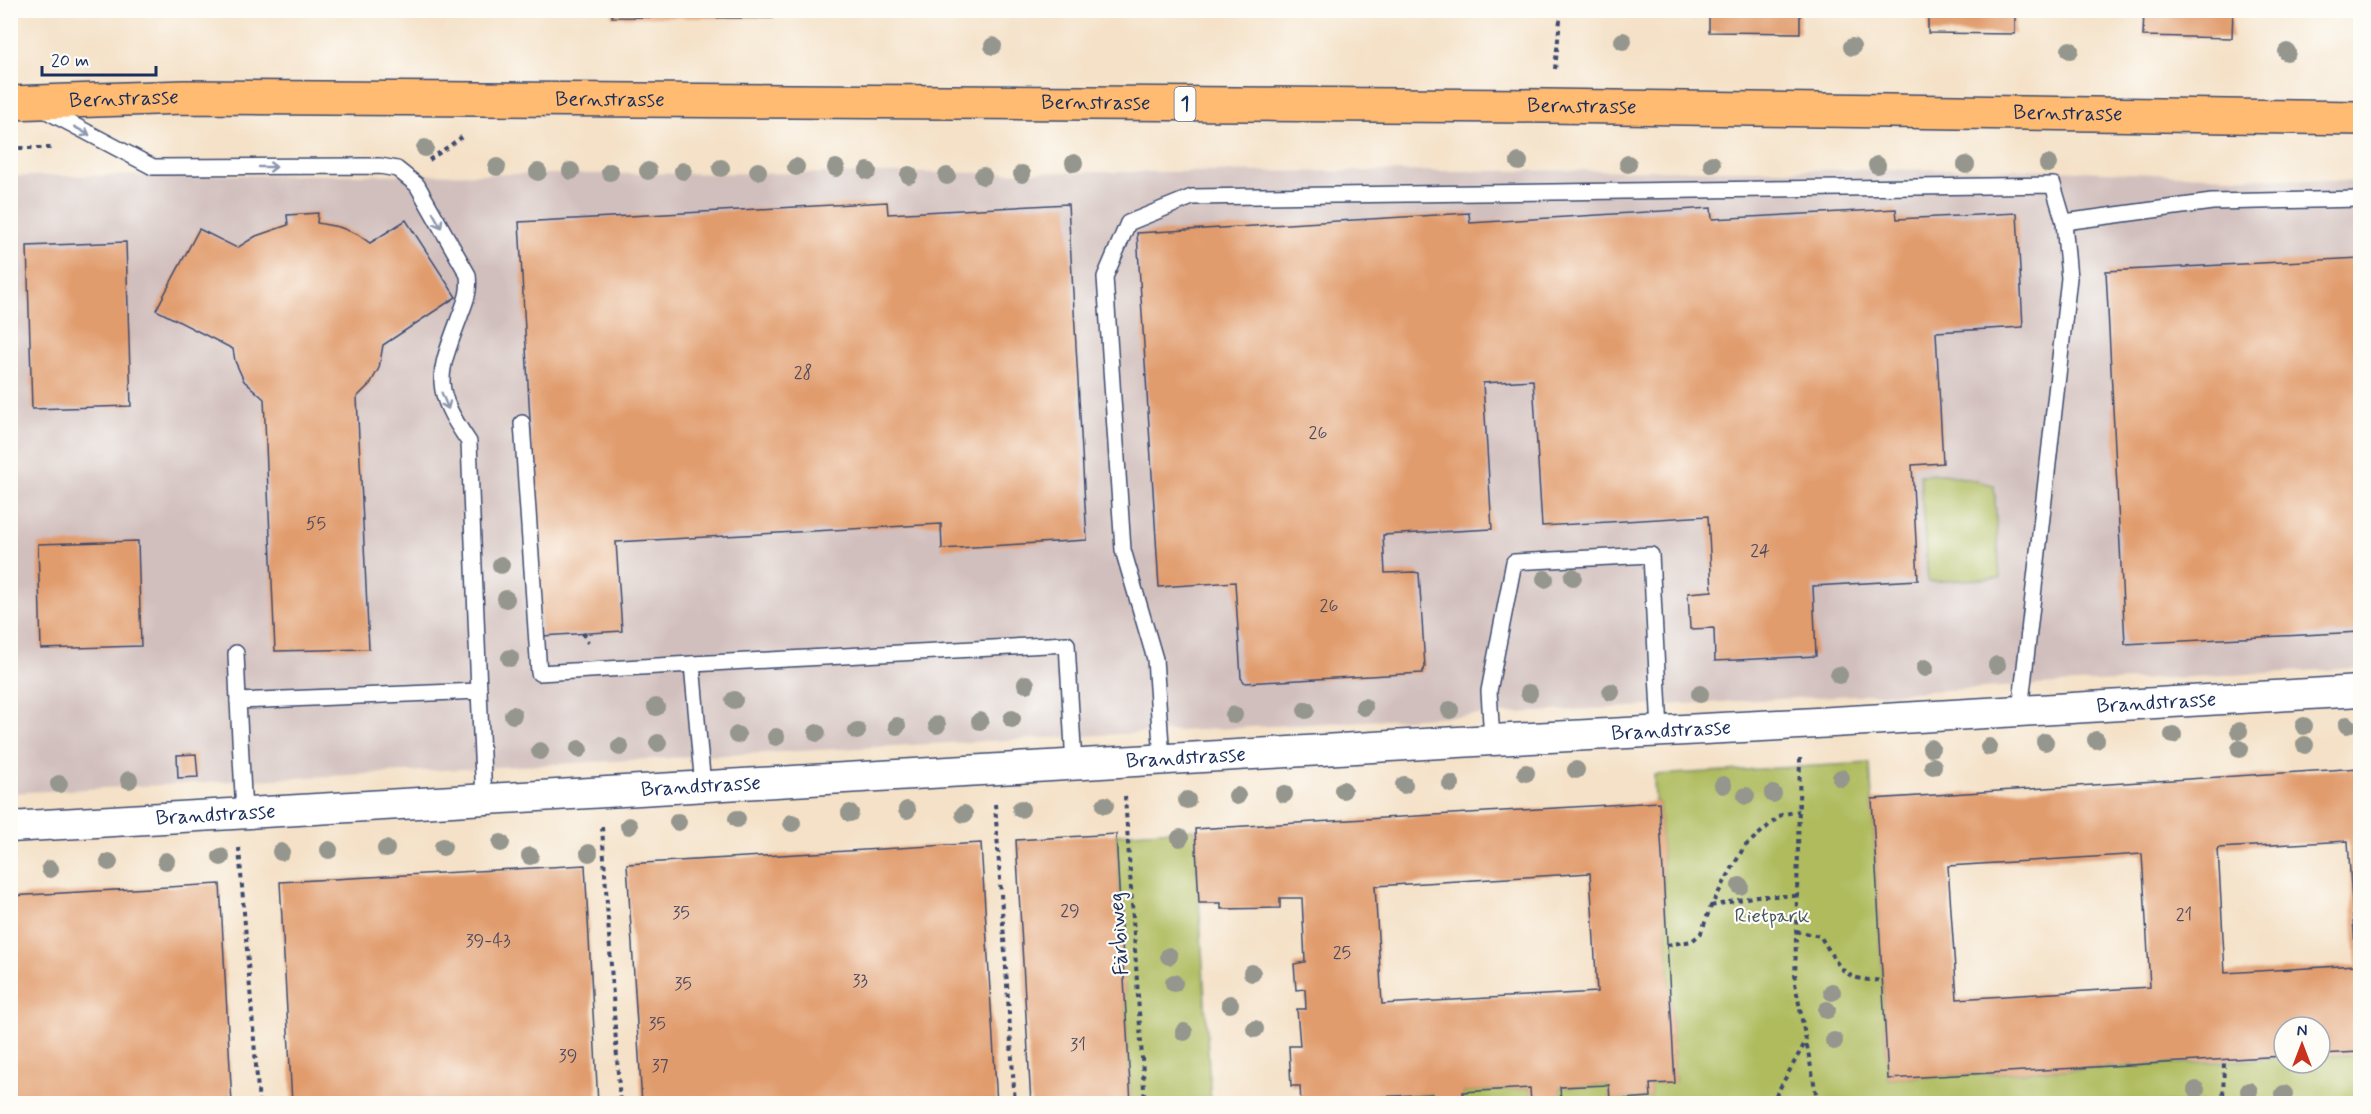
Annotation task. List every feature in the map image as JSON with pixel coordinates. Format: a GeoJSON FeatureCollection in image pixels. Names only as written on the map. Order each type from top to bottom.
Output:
{"type":"FeatureCollection","features":[{"type":"Feature","properties":{"kind":"main road","name":"Bernstrasse"},"geometry":{"type":"LineString","coordinates":[[20,103],[184,97],[1547,106],[2361,118]]}},
{"type":"Feature","properties":{"kind":"street","name":"Brandstrasse"},"geometry":{"type":"LineString","coordinates":[[10,827],[2361,691]]}},
{"type":"Feature","properties":{"kind":"lane"},"geometry":{"type":"LineString","coordinates":[[20,103],[153,167],[380,166],[397,169],[417,185],[468,275],[470,289],[443,361],[441,390],[451,416],[469,442],[484,800]]}},
{"type":"Feature","properties":{"kind":"lane"},"geometry":{"type":"LineString","coordinates":[[1162,759],[1155,659],[1123,550],[1105,277],[1128,223],[1192,197],[2053,185],[2064,222],[2069,278],[2020,711]]}},
{"type":"Feature","properties":{"kind":"lane"},"geometry":{"type":"LineString","coordinates":[[2064,222],[2212,202],[2361,199]]}},
{"type":"Feature","properties":{"kind":"lane"},"geometry":{"type":"LineString","coordinates":[[522,423],[539,673],[1067,644],[1074,765]]}},
{"type":"Feature","properties":{"kind":"lane"},"geometry":{"type":"LineString","coordinates":[[1491,740],[1489,691],[1514,562],[1651,555],[1660,731]]}},
{"type":"Feature","properties":{"kind":"lane"},"geometry":{"type":"LineString","coordinates":[[236,653],[240,814]]}},
{"type":"Feature","properties":{"kind":"lane"},"geometry":{"type":"LineString","coordinates":[[693,664],[703,787]]}},
{"type":"Feature","properties":{"kind":"lane"},"geometry":{"type":"LineString","coordinates":[[238,701],[478,691]]}},
{"type":"Feature","properties":{"kind":"path"},"geometry":{"type":"LineString","coordinates":[[1554,79],[1561,10]]}},
{"type":"Feature","properties":{"kind":"path"},"geometry":{"type":"LineString","coordinates":[[406,176],[467,133]]}},
{"type":"Feature","properties":{"kind":"path"},"geometry":{"type":"LineString","coordinates":[[1799,724],[1795,983],[1818,1104]]}},
{"type":"Feature","properties":{"kind":"path","name":"Färbiweg"},"geometry":{"type":"LineString","coordinates":[[1122,762],[1145,1104]]}},
{"type":"Feature","properties":{"kind":"path"},"geometry":{"type":"LineString","coordinates":[[993,770],[1015,1104]]}},
{"type":"Feature","properties":{"kind":"path"},"geometry":{"type":"LineString","coordinates":[[600,793],[620,1104]]}},
{"type":"Feature","properties":{"kind":"path"},"geometry":{"type":"LineString","coordinates":[[1667,945],[1692,941],[1701,933],[1711,906],[1744,847],[1781,815],[1799,811]]}},
{"type":"Feature","properties":{"kind":"path"},"geometry":{"type":"LineString","coordinates":[[240,814],[259,1104]]}},
{"type":"Feature","properties":{"kind":"path"},"geometry":{"type":"LineString","coordinates":[[1711,906],[1757,896],[1798,896]]}},
{"type":"Feature","properties":{"kind":"path"},"geometry":{"type":"LineString","coordinates":[[1796,931],[1820,936],[1844,973],[1863,981],[1883,980]]}},
{"type":"Feature","properties":{"kind":"path"},"geometry":{"type":"LineString","coordinates":[[1771,1104],[1806,1040]]}},
{"type":"Feature","properties":{"kind":"path"},"geometry":{"type":"LineString","coordinates":[[2223,1104],[2224,1060]]}},
{"type":"Feature","properties":{"kind":"path"},"geometry":{"type":"LineString","coordinates":[[1144,1097],[1154,1104]]}},
{"type":"Feature","properties":{"kind":"shaded area"},"geometry":{"type":"Polygon","coordinates":[[[2027,169],[2360,182],[2360,668],[11,793],[11,176],[2027,169]]]}},
{"type":"Feature","properties":{"kind":"green space"},"geometry":{"type":"Polygon","coordinates":[[[1945,474],[1994,485],[2000,578],[1928,582],[1920,475],[1945,474]]]}},
{"type":"Feature","properties":{"kind":"green space","name":"Rietpark"},"geometry":{"type":"Polygon","coordinates":[[[1870,763],[1888,1079],[2272,1059],[2272,1075],[2332,1075],[2332,1055],[2360,1054],[2360,1103],[1534,1104],[1561,1102],[1560,1087],[1609,1085],[1610,1100],[1651,1097],[1650,1084],[1675,1082],[1659,802],[1655,802],[1654,775],[1870,763]]]}},
{"type":"Feature","properties":{"kind":"green space"},"geometry":{"type":"Polygon","coordinates":[[[1195,829],[1211,1103],[1131,1103],[1116,834],[1195,829]]]}},
{"type":"Feature","properties":{"kind":"green space"},"geometry":{"type":"Polygon","coordinates":[[[1530,1088],[1531,1103],[1463,1103],[1463,1092],[1530,1088]]]}},
{"type":"Feature","properties":{"kind":"green space"},"geometry":{"type":"Polygon","coordinates":[[[1432,1094],[1433,1103],[1375,1103],[1375,1097],[1432,1094]]]}},
{"type":"Feature","properties":{"kind":"building"},"geometry":{"type":"Polygon","coordinates":[[[612,10],[773,10],[773,18],[612,17],[612,10]]]}},
{"type":"Feature","properties":{"kind":"building"},"geometry":{"type":"Polygon","coordinates":[[[1709,10],[1800,10],[1800,33],[1709,32],[1709,10]]]}},
{"type":"Feature","properties":{"kind":"building"},"geometry":{"type":"Polygon","coordinates":[[[1928,10],[2015,10],[2015,34],[1928,33],[1928,10]]]}},
{"type":"Feature","properties":{"kind":"building"},"geometry":{"type":"Polygon","coordinates":[[[2144,10],[2233,10],[2232,38],[2143,36],[2144,10]]]}},
{"type":"Feature","properties":{"kind":"building"},"geometry":{"type":"Polygon","coordinates":[[[887,202],[888,214],[1068,204],[1087,540],[942,549],[941,524],[616,542],[622,631],[542,636],[519,222],[887,202]]]}},
{"type":"Feature","properties":{"kind":"building"},"geometry":{"type":"Polygon","coordinates":[[[1711,208],[1712,219],[1896,209],[1897,219],[2017,213],[2023,327],[1936,332],[1943,463],[1912,465],[1918,580],[1813,586],[1816,656],[1715,661],[1714,628],[1690,629],[1688,593],[1712,591],[1708,516],[1542,526],[1533,380],[1483,383],[1492,529],[1383,535],[1385,573],[1419,573],[1425,667],[1422,673],[1245,683],[1241,678],[1235,582],[1159,587],[1137,233],[1469,213],[1470,223],[1711,208]]]}},
{"type":"Feature","properties":{"kind":"building"},"geometry":{"type":"Polygon","coordinates":[[[318,213],[317,223],[339,227],[357,234],[370,243],[406,220],[456,297],[383,345],[379,368],[370,384],[357,397],[369,649],[275,651],[264,399],[244,381],[235,361],[233,349],[156,310],[199,229],[237,248],[256,236],[288,225],[287,215],[318,213]]]}},
{"type":"Feature","properties":{"kind":"building"},"geometry":{"type":"Polygon","coordinates":[[[126,242],[131,406],[32,409],[27,246],[126,242]]]}},
{"type":"Feature","properties":{"kind":"building"},"geometry":{"type":"Polygon","coordinates":[[[2360,258],[2360,632],[2125,644],[2106,271],[2360,258]]]}},
{"type":"Feature","properties":{"kind":"building"},"geometry":{"type":"Polygon","coordinates":[[[138,541],[141,646],[41,649],[38,544],[138,541]]]}},
{"type":"Feature","properties":{"kind":"building"},"geometry":{"type":"Polygon","coordinates":[[[196,754],[198,777],[178,778],[177,755],[196,754]]]}},
{"type":"Feature","properties":{"kind":"building"},"geometry":{"type":"Polygon","coordinates":[[[2360,768],[2360,1052],[2332,1053],[2332,1015],[2272,1015],[2272,1057],[1888,1079],[1872,799],[2360,768]],[[2348,841],[2218,848],[2225,973],[2356,965],[2348,841]],[[2142,854],[1948,866],[1957,999],[2150,987],[2142,854]]]}},
{"type":"Feature","properties":{"kind":"building"},"geometry":{"type":"Polygon","coordinates":[[[1659,802],[1675,1083],[1650,1084],[1651,1097],[1610,1100],[1609,1085],[1560,1087],[1561,1102],[1534,1104],[1531,1104],[1530,1088],[1463,1092],[1463,1104],[1433,1104],[1432,1094],[1375,1097],[1375,1104],[1301,1104],[1300,1086],[1291,1086],[1289,1046],[1300,1046],[1297,1009],[1306,1009],[1305,989],[1296,990],[1294,964],[1305,962],[1302,898],[1280,898],[1280,908],[1221,909],[1221,903],[1199,903],[1195,829],[1659,802]],[[1590,873],[1375,886],[1382,1004],[1597,992],[1590,873]]]}},
{"type":"Feature","properties":{"kind":"building"},"geometry":{"type":"Polygon","coordinates":[[[1116,834],[1131,1104],[1031,1104],[1016,840],[1116,834]]]}},
{"type":"Feature","properties":{"kind":"building"},"geometry":{"type":"Polygon","coordinates":[[[981,843],[997,1104],[642,1104],[627,864],[981,843]]]}},
{"type":"Feature","properties":{"kind":"building"},"geometry":{"type":"Polygon","coordinates":[[[585,865],[598,1104],[292,1104],[280,882],[585,865]]]}},
{"type":"Feature","properties":{"kind":"building"},"geometry":{"type":"Polygon","coordinates":[[[220,884],[232,1104],[10,1104],[10,896],[220,884]]]}}]}
